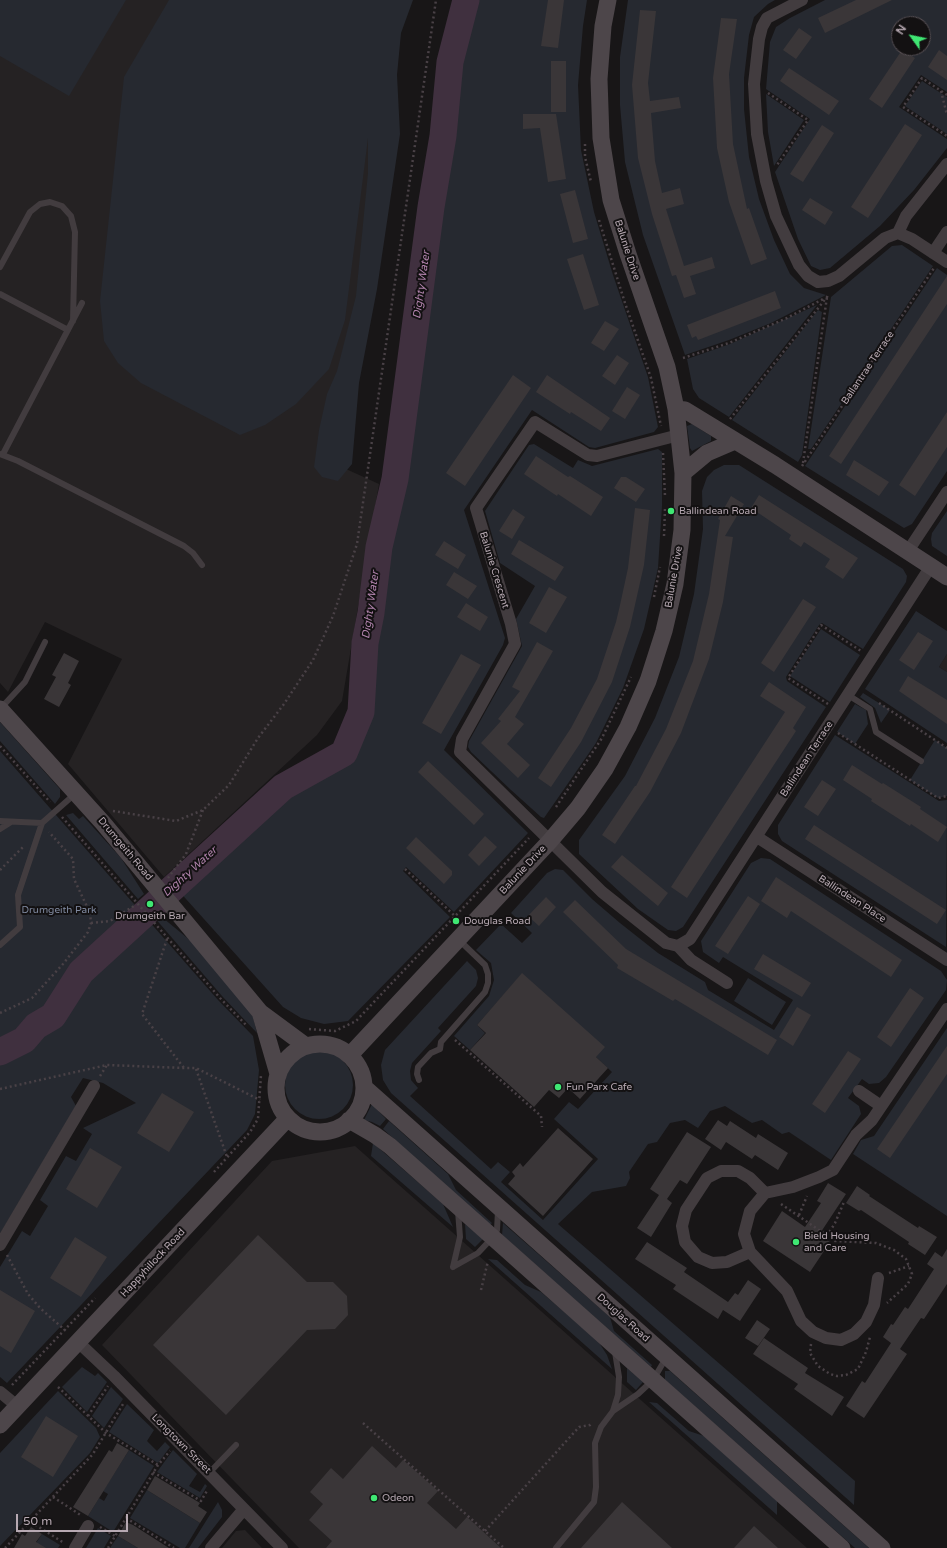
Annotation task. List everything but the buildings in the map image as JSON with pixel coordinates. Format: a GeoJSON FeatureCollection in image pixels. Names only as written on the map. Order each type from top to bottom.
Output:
{"type":"FeatureCollection","features":[{"type":"Feature","properties":{"kind":"main road","name":"Balunie Drive"},"geometry":{"type":"LineString","coordinates":[[350,1055],[578,808],[605,770],[628,727],[648,681],[664,631],[675,584],[682,530],[683,473],[676,409],[667,367],[611,200],[601,138],[599,79],[603,26],[608,0]]}},
{"type":"Feature","properties":{"kind":"main road"},"geometry":{"type":"LineString","coordinates":[[676,409],[686,410],[735,441],[799,472],[908,551],[947,577]]}},
{"type":"Feature","properties":{"kind":"main road"},"geometry":{"type":"LineString","coordinates":[[683,473],[708,453],[735,441]]}},
{"type":"Feature","properties":{"kind":"main road","name":"Drumgeith Road"},"geometry":{"type":"LineString","coordinates":[[0,709],[90,808],[260,1012],[306,1046]]}},
{"type":"Feature","properties":{"kind":"main road","name":"Drumgeith Road"},"geometry":{"type":"LineString","coordinates":[[260,1012],[278,1074]]}},
{"type":"Feature","properties":{"kind":"main road"},"geometry":{"type":"LineString","coordinates":[[317,1043],[329,1044],[340,1048],[350,1055],[360,1070],[364,1088],[362,1100],[357,1111],[350,1120],[335,1129],[319,1132],[302,1128],[288,1118],[278,1102],[276,1093],[278,1074],[284,1062],[294,1052],[306,1046],[317,1043]]}},
{"type":"Feature","properties":{"kind":"main road","name":"Douglas Road"},"geometry":{"type":"LineString","coordinates":[[364,1088],[882,1548]]}},
{"type":"Feature","properties":{"kind":"main road","name":"Happyhillock Road"},"geometry":{"type":"LineString","coordinates":[[0,1425],[288,1118]]}},
{"type":"Feature","properties":{"kind":"main road"},"geometry":{"type":"LineString","coordinates":[[350,1120],[390,1146],[842,1548]]}},
{"type":"Feature","properties":{"kind":"street"},"geometry":{"type":"LineString","coordinates":[[802,0],[767,18],[762,27],[759,39],[754,84],[757,134],[766,181],[776,216],[799,266],[808,276],[818,282],[828,281],[839,276],[885,238],[898,232],[906,216],[947,164]]}},
{"type":"Feature","properties":{"kind":"street"},"geometry":{"type":"LineString","coordinates":[[898,232],[912,238],[940,257],[947,232]]}},
{"type":"Feature","properties":{"kind":"street","name":"Balunie Crescent"},"geometry":{"type":"LineString","coordinates":[[550,840],[460,752],[462,739],[515,644],[476,508],[535,422],[588,455],[597,456],[679,435]]}},
{"type":"Feature","properties":{"kind":"street"},"geometry":{"type":"LineString","coordinates":[[908,551],[947,492]]}},
{"type":"Feature","properties":{"kind":"street","name":"Ballindean Terrace"},"geometry":{"type":"LineString","coordinates":[[678,946],[690,939],[931,566]]}},
{"type":"Feature","properties":{"kind":"street","name":"Ballindean Place"},"geometry":{"type":"LineString","coordinates":[[757,837],[947,960]]}},
{"type":"Feature","properties":{"kind":"street"},"geometry":{"type":"LineString","coordinates":[[550,840],[602,892],[631,917],[666,943],[678,946],[691,960],[726,983]]}},
{"type":"Feature","properties":{"kind":"street"},"geometry":{"type":"LineString","coordinates":[[878,1278],[874,1305],[866,1322],[854,1334],[841,1340],[826,1338],[813,1332],[801,1321],[787,1291],[750,1252],[744,1234],[750,1211],[764,1193],[793,1187],[819,1178],[833,1170],[856,1135],[872,1120],[947,1008]]}},
{"type":"Feature","properties":{"kind":"street"},"geometry":{"type":"LineString","coordinates":[[0,1244],[94,1086]]}},
{"type":"Feature","properties":{"kind":"street"},"geometry":{"type":"LineString","coordinates":[[859,1091],[881,1106]]}},
{"type":"Feature","properties":{"kind":"street"},"geometry":{"type":"LineString","coordinates":[[750,1252],[727,1262],[712,1263],[698,1257],[685,1242],[682,1226],[686,1210],[707,1178],[721,1171],[738,1171],[750,1178],[764,1193]]}},
{"type":"Feature","properties":{"kind":"street","name":"Longtown Street"},"geometry":{"type":"LineString","coordinates":[[78,1342],[114,1376],[282,1548]]}},
{"type":"Feature","properties":{"kind":"street"},"geometry":{"type":"LineString","coordinates":[[2,1393],[17,1406]]}},
{"type":"Feature","properties":{"kind":"street"},"geometry":{"type":"LineString","coordinates":[[211,1548],[244,1509]]}},
{"type":"Feature","properties":{"kind":"street"},"geometry":{"type":"LineString","coordinates":[[72,1547],[88,1526]]}},
{"type":"Feature","properties":{"kind":"lane"},"geometry":{"type":"LineString","coordinates":[[0,267],[30,212],[40,204],[50,202],[62,206],[71,216],[75,232],[73,321]]}},
{"type":"Feature","properties":{"kind":"lane"},"geometry":{"type":"LineString","coordinates":[[0,294],[68,330]]}},
{"type":"Feature","properties":{"kind":"lane"},"geometry":{"type":"LineString","coordinates":[[82,303],[1,454],[184,546],[202,565]]}},
{"type":"Feature","properties":{"kind":"lane"},"geometry":{"type":"LineString","coordinates":[[0,709],[25,682],[45,642]]}},
{"type":"Feature","properties":{"kind":"lane"},"geometry":{"type":"LineString","coordinates":[[851,691],[870,709],[876,732],[921,761]]}},
{"type":"Feature","properties":{"kind":"lane"},"geometry":{"type":"LineString","coordinates":[[0,945],[20,927],[18,895],[42,823],[76,792]]}},
{"type":"Feature","properties":{"kind":"lane"},"geometry":{"type":"LineString","coordinates":[[0,821],[42,823]]}},
{"type":"Feature","properties":{"kind":"lane"},"geometry":{"type":"LineString","coordinates":[[0,829],[11,822]]}},
{"type":"Feature","properties":{"kind":"lane"},"geometry":{"type":"LineString","coordinates":[[419,1080],[417,1074],[418,1067],[431,1053],[440,1049],[441,1042],[485,992],[488,983],[488,974],[485,965],[463,934]]}},
{"type":"Feature","properties":{"kind":"lane"},"geometry":{"type":"LineString","coordinates":[[458,1206],[460,1237],[453,1267],[478,1253],[493,1237],[497,1230],[498,1207]]}},
{"type":"Feature","properties":{"kind":"lane"},"geometry":{"type":"LineString","coordinates":[[613,1411],[618,1395],[619,1377],[614,1344]]}},
{"type":"Feature","properties":{"kind":"lane"},"geometry":{"type":"LineString","coordinates":[[556,1548],[594,1502],[596,1487],[595,1444],[601,1427],[613,1411],[638,1394],[653,1380],[667,1357]]}},
{"type":"Feature","properties":{"kind":"lane"},"geometry":{"type":"LineString","coordinates":[[212,1476],[236,1445]]}},
{"type":"Feature","properties":{"kind":"path"},"geometry":{"type":"LineString","coordinates":[[90,808],[176,821],[203,810],[229,785],[258,738],[284,704],[313,660],[333,616],[358,544],[436,0]]}},
{"type":"Feature","properties":{"kind":"path"},"geometry":{"type":"LineString","coordinates":[[947,95],[922,78],[903,107],[947,136]]}},
{"type":"Feature","properties":{"kind":"path"},"geometry":{"type":"LineString","coordinates":[[754,84],[808,120],[766,181]]}},
{"type":"Feature","properties":{"kind":"path"},"geometry":{"type":"LineString","coordinates":[[941,91],[947,115]]}},
{"type":"Feature","properties":{"kind":"path","name":"Ballantrae Terrace"},"geometry":{"type":"LineString","coordinates":[[799,472],[940,257]]}},
{"type":"Feature","properties":{"kind":"path"},"geometry":{"type":"LineString","coordinates":[[799,472],[827,297],[828,281]]}},
{"type":"Feature","properties":{"kind":"path"},"geometry":{"type":"LineString","coordinates":[[683,358],[730,343],[787,318],[827,297]]}},
{"type":"Feature","properties":{"kind":"path"},"geometry":{"type":"LineString","coordinates":[[720,432],[827,297]]}},
{"type":"Feature","properties":{"kind":"path"},"geometry":{"type":"LineString","coordinates":[[838,711],[788,678],[821,625],[872,658]]}},
{"type":"Feature","properties":{"kind":"path"},"geometry":{"type":"LineString","coordinates":[[851,691],[947,748]]}},
{"type":"Feature","properties":{"kind":"path"},"geometry":{"type":"LineString","coordinates":[[828,726],[938,798],[947,796]]}},
{"type":"Feature","properties":{"kind":"path"},"geometry":{"type":"LineString","coordinates":[[168,878],[186,854],[203,810]]}},
{"type":"Feature","properties":{"kind":"path"},"geometry":{"type":"LineString","coordinates":[[0,1013],[32,998],[63,964],[88,932],[92,923],[90,913],[74,879],[73,859],[42,823]]}},
{"type":"Feature","properties":{"kind":"path"},"geometry":{"type":"LineString","coordinates":[[406,869],[463,934]]}},
{"type":"Feature","properties":{"kind":"path"},"geometry":{"type":"LineString","coordinates":[[123,887],[250,1030]]}},
{"type":"Feature","properties":{"kind":"path"},"geometry":{"type":"LineString","coordinates":[[92,923],[110,921],[134,906]]}},
{"type":"Feature","properties":{"kind":"path"},"geometry":{"type":"LineString","coordinates":[[168,938],[142,1014],[184,1068]]}},
{"type":"Feature","properties":{"kind":"path"},"geometry":{"type":"LineString","coordinates":[[448,1033],[541,1116],[542,1127]]}},
{"type":"Feature","properties":{"kind":"path"},"geometry":{"type":"LineString","coordinates":[[0,1089],[107,1064],[196,1068],[260,1100]]}},
{"type":"Feature","properties":{"kind":"path"},"geometry":{"type":"LineString","coordinates":[[196,1068],[227,1157]]}},
{"type":"Feature","properties":{"kind":"path"},"geometry":{"type":"LineString","coordinates":[[211,1174],[250,1132],[258,1119],[261,1070]]}},
{"type":"Feature","properties":{"kind":"path"},"geometry":{"type":"LineString","coordinates":[[764,1193],[835,1241],[876,1243],[894,1250],[906,1259],[912,1274],[908,1284],[888,1303],[874,1305]]}},
{"type":"Feature","properties":{"kind":"path"},"geometry":{"type":"LineString","coordinates":[[827,1236],[835,1223],[844,1202]]}},
{"type":"Feature","properties":{"kind":"path"},"geometry":{"type":"LineString","coordinates":[[0,1244],[28,1294],[40,1308],[78,1342]]}},
{"type":"Feature","properties":{"kind":"path"},"geometry":{"type":"LineString","coordinates":[[481,1290],[488,1261]]}},
{"type":"Feature","properties":{"kind":"path"},"geometry":{"type":"LineString","coordinates":[[878,1278],[909,1266]]}},
{"type":"Feature","properties":{"kind":"path"},"geometry":{"type":"LineString","coordinates":[[2,1393],[96,1297]]}},
{"type":"Feature","properties":{"kind":"path"},"geometry":{"type":"LineString","coordinates":[[813,1332],[810,1353],[818,1366],[830,1374],[837,1376],[846,1375],[858,1369],[866,1352],[872,1328],[866,1322]]}},
{"type":"Feature","properties":{"kind":"path"},"geometry":{"type":"LineString","coordinates":[[88,1416],[114,1376]]}},
{"type":"Feature","properties":{"kind":"path"},"geometry":{"type":"LineString","coordinates":[[58,1387],[106,1433],[158,1465]]}},
{"type":"Feature","properties":{"kind":"path"},"geometry":{"type":"LineString","coordinates":[[5,1548],[31,1522],[93,1454],[130,1393]]}},
{"type":"Feature","properties":{"kind":"path"},"geometry":{"type":"LineString","coordinates":[[485,1531],[579,1427],[590,1425],[594,1418]]}},
{"type":"Feature","properties":{"kind":"path"},"geometry":{"type":"LineString","coordinates":[[363,1423],[504,1548]]}},
{"type":"Feature","properties":{"kind":"path"},"geometry":{"type":"LineString","coordinates":[[108,1548],[158,1465],[178,1441]]}},
{"type":"Feature","properties":{"kind":"path"},"geometry":{"type":"LineString","coordinates":[[154,1472],[201,1501],[212,1476]]}},
{"type":"Feature","properties":{"kind":"path"},"geometry":{"type":"LineString","coordinates":[[126,1518],[174,1548]]}},
{"type":"Feature","properties":{"kind":"path"},"geometry":{"type":"LineString","coordinates":[[31,1522],[72,1547]]}},
{"type":"Feature","properties":{"kind":"shaded area"},"geometry":{"type":"Polygon","coordinates":[[[0,0],[392,0],[346,469],[379,484],[342,701],[317,735],[164,877],[68,764],[122,659],[45,622],[8,692],[0,683],[0,0]]]}},
{"type":"Feature","properties":{"kind":"shaded area"},"geometry":{"type":"Polygon","coordinates":[[[947,654],[947,672],[939,667],[947,654]]]}},
{"type":"Feature","properties":{"kind":"shaded area"},"geometry":{"type":"Polygon","coordinates":[[[355,1146],[807,1548],[299,1548],[102,1345],[272,1161],[355,1146]]]}},
{"type":"Feature","properties":{"kind":"shaded area"},"geometry":{"type":"Polygon","coordinates":[[[245,1530],[262,1548],[222,1548],[236,1531],[245,1530]]]}},
{"type":"Feature","properties":{"kind":"green space"},"geometry":{"type":"Polygon","coordinates":[[[0,0],[126,0],[69,96],[0,56],[0,0]]]}},
{"type":"Feature","properties":{"kind":"green space"},"geometry":{"type":"Polygon","coordinates":[[[169,0],[413,0],[401,33],[397,75],[400,134],[377,289],[359,383],[352,464],[338,481],[322,477],[314,467],[319,430],[327,394],[337,371],[356,296],[368,173],[368,138],[345,320],[329,369],[296,404],[265,425],[240,435],[141,383],[118,363],[104,341],[100,301],[124,77],[169,0]]]}},
{"type":"Feature","properties":{"kind":"green space"},"geometry":{"type":"Polygon","coordinates":[[[466,0],[587,0],[583,26],[578,85],[581,150],[594,212],[613,275],[648,377],[658,427],[654,432],[595,448],[589,447],[532,410],[464,510],[505,638],[503,645],[444,750],[528,833],[454,912],[406,867],[403,871],[450,917],[348,1021],[324,1024],[301,1018],[283,1007],[177,889],[307,773],[344,753],[361,712],[365,643],[371,613],[379,547],[395,479],[431,207],[443,136],[450,62],[466,0]]]}},
{"type":"Feature","properties":{"kind":"green space"},"geometry":{"type":"Polygon","coordinates":[[[628,0],[775,0],[768,4],[754,17],[749,35],[744,78],[744,109],[749,157],[759,199],[774,240],[790,274],[804,288],[826,295],[771,323],[729,340],[685,355],[643,235],[625,162],[620,105],[620,57],[628,0]]]}},
{"type":"Feature","properties":{"kind":"green space"},"geometry":{"type":"Polygon","coordinates":[[[825,0],[947,0],[947,92],[921,75],[899,107],[947,139],[947,148],[914,190],[880,226],[830,268],[820,270],[811,266],[798,239],[775,172],[810,119],[766,89],[770,42],[776,27],[825,0]]]}},
{"type":"Feature","properties":{"kind":"green space"},"geometry":{"type":"Polygon","coordinates":[[[922,81],[947,97],[947,134],[905,106],[922,81]]]}},
{"type":"Feature","properties":{"kind":"green space"},"geometry":{"type":"Polygon","coordinates":[[[766,94],[804,120],[774,166],[768,132],[766,94]]]}},
{"type":"Feature","properties":{"kind":"green space"},"geometry":{"type":"Polygon","coordinates":[[[902,245],[933,266],[811,449],[808,449],[831,297],[892,246],[902,245]]]}},
{"type":"Feature","properties":{"kind":"green space"},"geometry":{"type":"Polygon","coordinates":[[[937,268],[947,275],[947,471],[912,524],[904,528],[805,466],[937,268]]]}},
{"type":"Feature","properties":{"kind":"green space"},"geometry":{"type":"Polygon","coordinates":[[[817,305],[729,417],[699,398],[693,389],[687,359],[730,344],[817,305]]]}},
{"type":"Feature","properties":{"kind":"green space"},"geometry":{"type":"Polygon","coordinates":[[[818,310],[822,312],[802,455],[798,462],[732,420],[818,310]]]}},
{"type":"Feature","properties":{"kind":"green space"},"geometry":{"type":"Polygon","coordinates":[[[692,424],[711,436],[711,441],[692,451],[690,448],[687,426],[692,424]]]}},
{"type":"Feature","properties":{"kind":"green space"},"geometry":{"type":"Polygon","coordinates":[[[534,444],[573,468],[578,460],[592,466],[658,449],[662,452],[662,506],[658,568],[644,629],[623,688],[596,743],[544,818],[511,790],[471,752],[468,747],[469,741],[522,646],[516,619],[535,586],[500,563],[485,511],[529,445],[534,444]]]}},
{"type":"Feature","properties":{"kind":"green space"},"geometry":{"type":"Polygon","coordinates":[[[724,465],[739,465],[903,569],[907,576],[906,582],[863,649],[822,623],[819,625],[786,677],[787,681],[826,707],[683,927],[676,931],[668,930],[638,909],[579,854],[579,840],[625,776],[655,718],[679,657],[694,594],[703,529],[702,491],[707,477],[714,470],[724,465]]]}},
{"type":"Feature","properties":{"kind":"green space"},"geometry":{"type":"Polygon","coordinates":[[[947,511],[947,556],[932,546],[931,539],[932,533],[947,511]]]}},
{"type":"Feature","properties":{"kind":"green space"},"geometry":{"type":"Polygon","coordinates":[[[916,611],[947,631],[947,654],[939,667],[947,672],[947,743],[865,689],[916,611]]]}},
{"type":"Feature","properties":{"kind":"green space"},"geometry":{"type":"Polygon","coordinates":[[[821,629],[860,655],[830,702],[790,676],[821,629]]]}},
{"type":"Feature","properties":{"kind":"green space"},"geometry":{"type":"Polygon","coordinates":[[[863,693],[890,710],[881,723],[875,708],[860,697],[863,693]]]}},
{"type":"Feature","properties":{"kind":"green space"},"geometry":{"type":"Polygon","coordinates":[[[855,704],[866,710],[868,724],[855,744],[837,732],[855,704]]]}},
{"type":"Feature","properties":{"kind":"green space"},"geometry":{"type":"Polygon","coordinates":[[[0,722],[60,789],[60,797],[55,804],[0,741],[0,722]]]}},
{"type":"Feature","properties":{"kind":"green space"},"geometry":{"type":"Polygon","coordinates":[[[835,735],[939,801],[947,800],[946,947],[782,841],[778,834],[778,825],[835,735]]]}},
{"type":"Feature","properties":{"kind":"green space"},"geometry":{"type":"Polygon","coordinates":[[[935,740],[947,748],[947,796],[938,798],[910,780],[935,740]]]}},
{"type":"Feature","properties":{"kind":"green space","name":"Drumgeith Park"},"geometry":{"type":"Polygon","coordinates":[[[0,751],[218,1000],[253,1036],[259,1070],[255,1114],[247,1130],[7,1383],[0,1377],[0,1267],[22,1231],[30,1236],[48,1206],[40,1200],[66,1156],[76,1161],[92,1134],[83,1128],[136,1103],[103,1083],[83,1078],[71,1097],[76,1106],[0,1234],[0,751]]]}},
{"type":"Feature","properties":{"kind":"green space"},"geometry":{"type":"Polygon","coordinates":[[[73,813],[79,819],[83,816],[121,858],[144,894],[138,899],[66,815],[73,813]]]}},
{"type":"Feature","properties":{"kind":"green space"},"geometry":{"type":"Polygon","coordinates":[[[761,858],[770,859],[941,971],[947,980],[946,990],[886,1077],[879,1083],[869,1084],[862,1079],[848,1098],[859,1106],[861,1114],[831,1160],[789,1132],[782,1134],[762,1120],[752,1123],[725,1106],[710,1111],[698,1128],[685,1120],[670,1123],[657,1142],[648,1144],[629,1172],[630,1178],[626,1186],[592,1192],[558,1224],[855,1481],[854,1505],[391,1093],[383,1080],[381,1065],[385,1050],[467,961],[476,970],[478,978],[476,986],[438,1028],[441,1031],[412,1063],[410,1071],[411,1080],[418,1088],[410,1096],[491,1169],[498,1162],[510,1172],[501,1182],[543,1220],[598,1159],[554,1119],[569,1102],[578,1109],[612,1072],[596,1057],[522,974],[477,1025],[485,1033],[470,1050],[454,1036],[489,996],[494,980],[491,963],[476,950],[501,924],[522,943],[532,933],[511,913],[547,873],[555,869],[563,870],[592,899],[658,953],[705,982],[708,990],[774,1030],[793,1000],[723,957],[719,963],[703,952],[701,941],[751,863],[761,858]]]}},
{"type":"Feature","properties":{"kind":"green space"},"geometry":{"type":"Polygon","coordinates":[[[153,906],[163,918],[197,946],[251,1009],[257,1033],[222,996],[148,910],[153,906]]]}},
{"type":"Feature","properties":{"kind":"green space"},"geometry":{"type":"Polygon","coordinates":[[[748,978],[786,1002],[772,1025],[734,1001],[748,978]]]}},
{"type":"Feature","properties":{"kind":"green space"},"geometry":{"type":"Polygon","coordinates":[[[947,1028],[947,1216],[853,1154],[861,1140],[874,1136],[947,1028]]]}},
{"type":"Feature","properties":{"kind":"green space"},"geometry":{"type":"Polygon","coordinates":[[[319,1051],[332,1054],[343,1061],[350,1072],[353,1085],[350,1098],[343,1109],[332,1116],[319,1119],[306,1116],[295,1109],[288,1098],[285,1085],[288,1072],[295,1061],[306,1054],[319,1051]]]}},
{"type":"Feature","properties":{"kind":"green space"},"geometry":{"type":"Polygon","coordinates":[[[372,1104],[386,1119],[380,1126],[364,1120],[372,1104]]]}},
{"type":"Feature","properties":{"kind":"green space"},"geometry":{"type":"Polygon","coordinates":[[[389,1121],[448,1174],[456,1190],[492,1223],[490,1225],[383,1129],[389,1121]]]}},
{"type":"Feature","properties":{"kind":"green space"},"geometry":{"type":"Polygon","coordinates":[[[373,1143],[443,1204],[453,1227],[371,1156],[373,1143]]]}},
{"type":"Feature","properties":{"kind":"green space"},"geometry":{"type":"Polygon","coordinates":[[[503,1223],[610,1317],[614,1331],[652,1365],[651,1367],[502,1235],[503,1223]]]}},
{"type":"Feature","properties":{"kind":"green space"},"geometry":{"type":"Polygon","coordinates":[[[465,1224],[483,1239],[475,1247],[466,1239],[465,1224]]]}},
{"type":"Feature","properties":{"kind":"green space"},"geometry":{"type":"Polygon","coordinates":[[[488,1259],[497,1260],[525,1285],[541,1292],[598,1341],[607,1355],[612,1369],[488,1259]]]}},
{"type":"Feature","properties":{"kind":"green space"},"geometry":{"type":"Polygon","coordinates":[[[82,1367],[95,1376],[98,1373],[107,1382],[87,1412],[62,1387],[82,1367]]]}},
{"type":"Feature","properties":{"kind":"green space"},"geometry":{"type":"Polygon","coordinates":[[[627,1368],[643,1382],[636,1390],[627,1382],[627,1368]]]}},
{"type":"Feature","properties":{"kind":"green space"},"geometry":{"type":"Polygon","coordinates":[[[665,1371],[670,1371],[869,1548],[855,1548],[665,1380],[665,1371]]]}},
{"type":"Feature","properties":{"kind":"green space"},"geometry":{"type":"Polygon","coordinates":[[[111,1387],[123,1399],[104,1428],[92,1416],[111,1387]]]}},
{"type":"Feature","properties":{"kind":"green space"},"geometry":{"type":"Polygon","coordinates":[[[58,1391],[96,1428],[100,1437],[90,1453],[0,1546],[0,1453],[58,1391]]]}},
{"type":"Feature","properties":{"kind":"green space"},"geometry":{"type":"Polygon","coordinates":[[[649,1402],[657,1403],[689,1431],[704,1436],[777,1501],[777,1515],[649,1402]]]}},
{"type":"Feature","properties":{"kind":"green space"},"geometry":{"type":"Polygon","coordinates":[[[127,1404],[154,1430],[147,1441],[157,1451],[165,1442],[170,1447],[158,1463],[109,1432],[127,1404]]]}},
{"type":"Feature","properties":{"kind":"green space"},"geometry":{"type":"Polygon","coordinates":[[[129,1450],[154,1466],[113,1532],[88,1516],[99,1498],[104,1501],[108,1494],[103,1491],[129,1450]]]}},
{"type":"Feature","properties":{"kind":"green space"},"geometry":{"type":"Polygon","coordinates":[[[173,1450],[197,1474],[189,1486],[200,1492],[205,1484],[207,1486],[200,1498],[157,1472],[173,1450]]]}},
{"type":"Feature","properties":{"kind":"green space"},"geometry":{"type":"Polygon","coordinates":[[[147,1490],[200,1523],[185,1548],[180,1548],[130,1518],[147,1490]]]}},
{"type":"Feature","properties":{"kind":"green space"},"geometry":{"type":"Polygon","coordinates":[[[218,1502],[222,1510],[222,1517],[198,1548],[189,1548],[218,1502]]]}},
{"type":"Feature","properties":{"kind":"green space"},"geometry":{"type":"Polygon","coordinates":[[[98,1528],[111,1536],[104,1548],[86,1548],[98,1528]]]}},
{"type":"Feature","properties":{"kind":"green space"},"geometry":{"type":"Polygon","coordinates":[[[42,1534],[60,1545],[58,1548],[29,1548],[34,1546],[42,1534]]]}},
{"type":"Feature","properties":{"kind":"green space"},"geometry":{"type":"Polygon","coordinates":[[[118,1536],[138,1548],[110,1548],[118,1536]]]}},
{"type":"Feature","properties":{"kind":"waterway","name":"Dighty Water"},"geometry":{"type":"LineString","coordinates":[[0,1052],[24,1040],[36,1026],[53,1016],[81,972],[283,787],[344,753],[361,712],[365,643],[371,613],[379,547],[395,479],[431,207],[443,136],[450,62],[466,0]]}},
{"type":"Feature","properties":{"kind":"place","name":"Ballindean Road"},"geometry":{"type":"Point","coordinates":[671,511]}},
{"type":"Feature","properties":{"kind":"place","name":"Drumgeith Bar"},"geometry":{"type":"Point","coordinates":[150,904]}},
{"type":"Feature","properties":{"kind":"place","name":"Douglas Road"},"geometry":{"type":"Point","coordinates":[456,921]}},
{"type":"Feature","properties":{"kind":"place","name":"Fun Parx Cafe"},"geometry":{"type":"Point","coordinates":[558,1087]}},
{"type":"Feature","properties":{"kind":"place","name":"Bield Housing and Care"},"geometry":{"type":"Point","coordinates":[796,1242]}},
{"type":"Feature","properties":{"kind":"place","name":"Odeon"},"geometry":{"type":"Point","coordinates":[374,1498]}}]}
